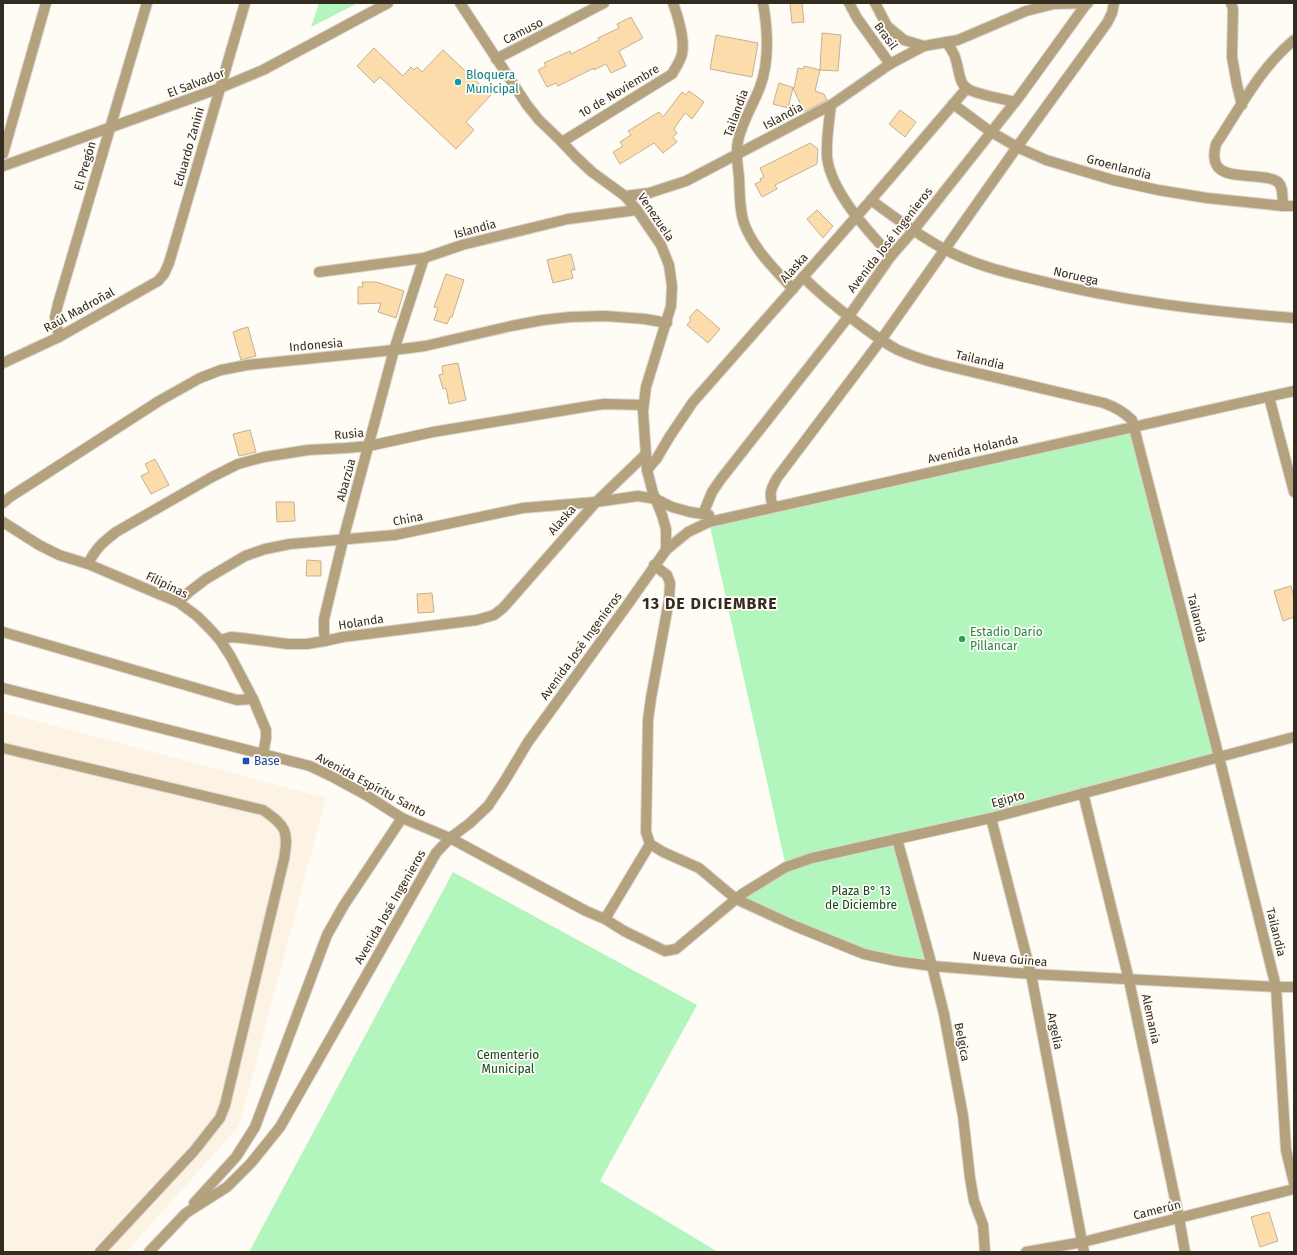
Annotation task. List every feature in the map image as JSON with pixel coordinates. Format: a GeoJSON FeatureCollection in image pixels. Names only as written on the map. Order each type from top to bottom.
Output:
{"type":"FeatureCollection","features":[{"type":"Feature","properties":{"kind":"street"},"geometry":{"type":"LineString","coordinates":[[3,154],[46,3]]}},
{"type":"Feature","properties":{"kind":"street","name":"El Pregón"},"geometry":{"type":"LineString","coordinates":[[59,337],[56,317],[58,304],[147,3]]}},
{"type":"Feature","properties":{"kind":"street","name":"Eduardo Zanini"},"geometry":{"type":"LineString","coordinates":[[164,274],[169,263],[245,3]]}},
{"type":"Feature","properties":{"kind":"street","name":"El Salvador"},"geometry":{"type":"LineString","coordinates":[[3,166],[220,88],[263,70],[388,3]]}},
{"type":"Feature","properties":{"kind":"street","name":"Venezuela"},"geometry":{"type":"LineString","coordinates":[[460,3],[527,105],[539,120],[592,172],[626,196],[661,245],[669,265],[672,286],[671,306],[646,387],[643,405],[647,470],[666,529],[666,550]]}},
{"type":"Feature","properties":{"kind":"street","name":"Camuso"},"geometry":{"type":"LineString","coordinates":[[496,59],[604,3]]}},
{"type":"Feature","properties":{"kind":"street","name":"10 de Noviembre"},"geometry":{"type":"LineString","coordinates":[[562,142],[672,74],[683,52],[681,33],[673,3]]}},
{"type":"Feature","properties":{"kind":"street","name":"Tailandia"},"geometry":{"type":"LineString","coordinates":[[763,3],[767,24],[768,45],[765,67],[760,86],[742,128],[738,142],[737,154],[741,205],[745,225],[754,243],[792,289]]}},
{"type":"Feature","properties":{"kind":"street","name":"Brasil"},"geometry":{"type":"LineString","coordinates":[[850,3],[857,18],[890,64]]}},
{"type":"Feature","properties":{"kind":"street"},"geometry":{"type":"LineString","coordinates":[[875,3],[887,26],[904,40],[924,46],[958,40],[1026,11],[1054,4],[1088,3]]}},
{"type":"Feature","properties":{"kind":"street","name":"Avenida José Ingenieros"},"geometry":{"type":"LineString","coordinates":[[703,514],[712,492],[849,316],[891,256],[913,231],[1015,102],[1088,3]]}},
{"type":"Feature","properties":{"kind":"street"},"geometry":{"type":"LineString","coordinates":[[773,507],[770,496],[772,486],[777,478],[880,340],[1107,22],[1112,13],[1114,3]]}},
{"type":"Feature","properties":{"kind":"street"},"geometry":{"type":"LineString","coordinates":[[1231,3],[1233,9],[1232,57],[1242,104]]}},
{"type":"Feature","properties":{"kind":"street"},"geometry":{"type":"LineString","coordinates":[[1283,206],[1282,190],[1278,182],[1270,178],[1226,172],[1218,169],[1214,163],[1213,155],[1216,144],[1266,68],[1282,50],[1294,40]]}},
{"type":"Feature","properties":{"kind":"street"},"geometry":{"type":"LineString","coordinates":[[946,42],[954,53],[960,77],[966,88],[973,92],[1015,102]]}},
{"type":"Feature","properties":{"kind":"street","name":"Islandia"},"geometry":{"type":"LineString","coordinates":[[626,196],[649,193],[686,181],[831,105],[890,64],[924,46]]}},
{"type":"Feature","properties":{"kind":"street","name":"Alaska"},"geometry":{"type":"LineString","coordinates":[[647,470],[657,458],[693,402],[857,217],[966,88]]}},
{"type":"Feature","properties":{"kind":"street","name":"Groenlandia"},"geometry":{"type":"LineString","coordinates":[[953,104],[991,132],[1017,147],[1046,160],[1113,180],[1158,190],[1208,198],[1294,206]]}},
{"type":"Feature","properties":{"kind":"street"},"geometry":{"type":"LineString","coordinates":[[831,105],[828,157],[832,174],[838,188],[857,217],[891,256]]}},
{"type":"Feature","properties":{"kind":"street","name":"Noruega"},"geometry":{"type":"LineString","coordinates":[[871,200],[913,231],[944,249],[970,261],[1007,273],[1098,294],[1214,311],[1294,318]]}},
{"type":"Feature","properties":{"kind":"street","name":"Islandia"},"geometry":{"type":"LineString","coordinates":[[319,272],[424,258],[462,245],[568,219],[637,210]]}},
{"type":"Feature","properties":{"kind":"street","name":"Abarzúa"},"geometry":{"type":"LineString","coordinates":[[325,641],[324,619],[343,540],[394,350],[424,258]]}},
{"type":"Feature","properties":{"kind":"street","name":"Raúl Madroñal"},"geometry":{"type":"LineString","coordinates":[[3,363],[59,337],[158,281],[164,274]]}},
{"type":"Feature","properties":{"kind":"street","name":"Tailandia"},"geometry":{"type":"LineString","coordinates":[[803,277],[818,292],[880,340],[899,350],[923,360],[1104,403],[1117,407],[1125,412],[1132,420],[1276,988],[1286,1150],[1294,1183]]}},
{"type":"Feature","properties":{"kind":"street","name":"Indonesia"},"geometry":{"type":"LineString","coordinates":[[3,503],[10,497],[146,410],[200,378],[221,370],[247,365],[425,346],[511,326],[542,320],[570,317],[605,316],[645,319],[667,323]]}},
{"type":"Feature","properties":{"kind":"street","name":"Avenida Holanda"},"geometry":{"type":"LineString","coordinates":[[666,550],[688,532],[709,522],[1294,391]]}},
{"type":"Feature","properties":{"kind":"street"},"geometry":{"type":"LineString","coordinates":[[1269,397],[1294,492]]}},
{"type":"Feature","properties":{"kind":"street","name":"Rusia"},"geometry":{"type":"LineString","coordinates":[[88,564],[93,553],[102,543],[116,532],[212,477],[238,464],[264,457],[308,450],[368,446],[433,432],[590,406],[604,404],[643,405]]}},
{"type":"Feature","properties":{"kind":"street","name":"Alaska"},"geometry":{"type":"LineString","coordinates":[[503,608],[596,502],[646,454]]}},
{"type":"Feature","properties":{"kind":"street","name":"China"},"geometry":{"type":"LineString","coordinates":[[178,602],[188,592],[206,579],[245,556],[265,549],[290,544],[396,535],[523,508],[596,502],[638,496],[656,499],[672,507],[727,518]]}},
{"type":"Feature","properties":{"kind":"street","name":"Filipinas"},"geometry":{"type":"LineString","coordinates":[[3,522],[39,545],[59,555],[88,564],[178,602],[210,629],[220,640],[231,657],[254,699],[266,730],[266,738],[262,754]]}},
{"type":"Feature","properties":{"kind":"street","name":"Avenida José Ingenieros"},"geometry":{"type":"LineString","coordinates":[[149,1252],[186,1213],[227,1187],[251,1163],[280,1127],[436,853],[450,838],[470,823],[488,806],[528,742],[666,550]]}},
{"type":"Feature","properties":{"kind":"street"},"geometry":{"type":"LineString","coordinates":[[605,919],[650,844],[646,832],[648,720],[669,600],[670,583],[667,575],[654,566]]}},
{"type":"Feature","properties":{"kind":"street","name":"Holanda"},"geometry":{"type":"LineString","coordinates":[[220,640],[231,637],[288,644],[307,644],[350,636],[477,620],[494,615],[503,608]]}},
{"type":"Feature","properties":{"kind":"street"},"geometry":{"type":"LineString","coordinates":[[3,632],[237,700],[254,699]]}},
{"type":"Feature","properties":{"kind":"street","name":"Avenida Espíritu Santo"},"geometry":{"type":"LineString","coordinates":[[3,688],[310,766],[366,795],[402,818],[450,838],[586,911],[605,919],[624,931],[665,951],[676,949],[736,899]]}},
{"type":"Feature","properties":{"kind":"street","name":"Egipto"},"geometry":{"type":"LineString","coordinates":[[736,899],[786,867],[812,858],[991,818],[1294,737]]}},
{"type":"Feature","properties":{"kind":"street"},"geometry":{"type":"LineString","coordinates":[[3,748],[263,810],[276,819],[284,829],[287,842],[227,1098],[220,1118],[194,1151],[100,1252]]}},
{"type":"Feature","properties":{"kind":"street","name":"Alemania"},"geometry":{"type":"LineString","coordinates":[[1083,793],[1129,980],[1185,1252]]}},
{"type":"Feature","properties":{"kind":"street"},"geometry":{"type":"LineString","coordinates":[[186,1213],[236,1157],[254,1128],[327,935],[344,905],[402,818]]}},
{"type":"Feature","properties":{"kind":"street","name":"Argelia"},"geometry":{"type":"LineString","coordinates":[[991,818],[1031,974],[1083,1247]]}},
{"type":"Feature","properties":{"kind":"street","name":"Belgica"},"geometry":{"type":"LineString","coordinates":[[897,839],[944,1014],[963,1116],[974,1201],[983,1225],[985,1252]]}},
{"type":"Feature","properties":{"kind":"street","name":"Nueva Guinea"},"geometry":{"type":"LineString","coordinates":[[650,844],[698,868],[736,899],[795,926],[864,954],[896,961],[932,966],[1031,974],[1276,988],[1294,987]]}},
{"type":"Feature","properties":{"kind":"street","name":"Camerún"},"geometry":{"type":"LineString","coordinates":[[1026,1252],[1083,1247],[1179,1218],[1294,1189]]}},
{"type":"Feature","properties":{"kind":"shaded area"},"geometry":{"type":"Polygon","coordinates":[[[3,712],[326,798],[239,1126],[126,1252],[3,1252],[3,712]]]}},
{"type":"Feature","properties":{"kind":"green space"},"geometry":{"type":"Polygon","coordinates":[[[319,3],[358,3],[311,27],[319,3]]]}},
{"type":"Feature","properties":{"kind":"green space","name":"Estadio Darío Pillancar"},"geometry":{"type":"Polygon","coordinates":[[[1134,427],[1219,757],[897,839],[932,966],[896,961],[736,899],[786,867],[709,522],[1134,427]]]}},
{"type":"Feature","properties":{"kind":"green space","name":"Cementerio Municipal"},"geometry":{"type":"Polygon","coordinates":[[[453,872],[697,1005],[600,1181],[718,1252],[249,1252],[453,872]]]}},
{"type":"Feature","properties":{"kind":"building"},"geometry":{"type":"Polygon","coordinates":[[[790,3],[802,3],[804,22],[792,23],[790,3]]]}},
{"type":"Feature","properties":{"kind":"building"},"geometry":{"type":"Polygon","coordinates":[[[631,17],[643,38],[619,51],[626,66],[611,73],[606,64],[594,70],[594,68],[558,86],[556,83],[547,87],[538,70],[546,66],[544,63],[570,51],[571,54],[599,40],[598,38],[619,28],[617,24],[631,17]]]}},
{"type":"Feature","properties":{"kind":"building"},"geometry":{"type":"Polygon","coordinates":[[[822,33],[841,35],[838,71],[820,70],[822,33]]]}},
{"type":"Feature","properties":{"kind":"building"},"geometry":{"type":"Polygon","coordinates":[[[716,35],[758,43],[752,77],[710,69],[716,35]]]}},
{"type":"Feature","properties":{"kind":"building"},"geometry":{"type":"Polygon","coordinates":[[[374,48],[403,76],[411,67],[414,70],[417,67],[422,72],[443,50],[491,95],[466,122],[474,130],[456,149],[380,77],[374,83],[357,66],[374,48]]]}},
{"type":"Feature","properties":{"kind":"building"},"geometry":{"type":"Polygon","coordinates":[[[804,66],[820,70],[815,91],[824,94],[827,100],[804,112],[793,88],[788,108],[773,104],[779,83],[794,88],[798,68],[803,69],[804,66]]]}},
{"type":"Feature","properties":{"kind":"building"},"geometry":{"type":"Polygon","coordinates":[[[689,91],[704,102],[692,119],[685,113],[674,129],[677,133],[673,137],[677,142],[663,153],[654,143],[620,164],[613,152],[623,146],[620,142],[631,135],[628,131],[659,112],[663,117],[682,92],[686,95],[689,91]]]}},
{"type":"Feature","properties":{"kind":"building"},"geometry":{"type":"Polygon","coordinates":[[[900,110],[916,122],[905,137],[889,124],[900,110]]]}},
{"type":"Feature","properties":{"kind":"building"},"geometry":{"type":"Polygon","coordinates":[[[810,143],[818,149],[817,164],[775,185],[777,189],[762,197],[755,184],[761,181],[760,179],[764,177],[760,168],[810,143]]]}},
{"type":"Feature","properties":{"kind":"building"},"geometry":{"type":"Polygon","coordinates":[[[817,210],[833,226],[823,238],[807,219],[817,210]]]}},
{"type":"Feature","properties":{"kind":"building"},"geometry":{"type":"Polygon","coordinates":[[[571,254],[575,270],[571,270],[573,278],[553,283],[547,260],[571,254]]]}},
{"type":"Feature","properties":{"kind":"building"},"geometry":{"type":"Polygon","coordinates":[[[446,274],[464,280],[452,317],[450,317],[447,324],[434,320],[438,308],[434,307],[446,274]]]}},
{"type":"Feature","properties":{"kind":"building"},"geometry":{"type":"Polygon","coordinates":[[[362,282],[376,282],[404,291],[396,318],[378,312],[381,303],[358,304],[358,287],[363,287],[362,282]]]}},
{"type":"Feature","properties":{"kind":"building"},"geometry":{"type":"Polygon","coordinates":[[[697,309],[720,329],[708,343],[687,325],[691,320],[689,318],[697,309]]]}},
{"type":"Feature","properties":{"kind":"building"},"geometry":{"type":"Polygon","coordinates":[[[248,327],[256,356],[241,360],[233,332],[248,327]]]}},
{"type":"Feature","properties":{"kind":"building"},"geometry":{"type":"Polygon","coordinates":[[[458,363],[466,400],[449,404],[446,388],[443,389],[439,375],[443,374],[442,366],[458,363]]]}},
{"type":"Feature","properties":{"kind":"building"},"geometry":{"type":"Polygon","coordinates":[[[250,430],[256,452],[239,456],[233,434],[250,430]]]}},
{"type":"Feature","properties":{"kind":"building"},"geometry":{"type":"Polygon","coordinates":[[[155,459],[169,485],[151,494],[141,476],[149,472],[145,464],[155,459]]]}},
{"type":"Feature","properties":{"kind":"building"},"geometry":{"type":"Polygon","coordinates":[[[276,502],[294,502],[295,521],[277,522],[276,502]]]}},
{"type":"Feature","properties":{"kind":"building"},"geometry":{"type":"Polygon","coordinates":[[[307,560],[321,561],[321,576],[306,576],[307,560]]]}},
{"type":"Feature","properties":{"kind":"building"},"geometry":{"type":"Polygon","coordinates":[[[1291,586],[1294,598],[1294,617],[1283,621],[1274,591],[1291,586]]]}},
{"type":"Feature","properties":{"kind":"building"},"geometry":{"type":"Polygon","coordinates":[[[432,593],[434,612],[418,613],[417,594],[432,593]]]}},
{"type":"Feature","properties":{"kind":"building"},"geometry":{"type":"Polygon","coordinates":[[[1269,1212],[1278,1241],[1260,1247],[1251,1217],[1269,1212]]]}},
{"type":"Feature","properties":{"kind":"place","name":"Bloquera Municipal"},"geometry":{"type":"Point","coordinates":[458,82]}},
{"type":"Feature","properties":{"kind":"place","name":"Estadio Darío Pillancar"},"geometry":{"type":"Point","coordinates":[962,639]}},
{"type":"Feature","properties":{"kind":"place","name":"Base"},"geometry":{"type":"Point","coordinates":[246,761]}},
{"type":"Feature","properties":{"kind":"district","name":"13 DE DICIEMBRE"},"geometry":{"type":"Point","coordinates":[710,603]}},
{"type":"Feature","properties":{"kind":"park label","name":"Plaza B° 13 de Diciembre"},"geometry":{"type":"Point","coordinates":[861,898]}}]}
